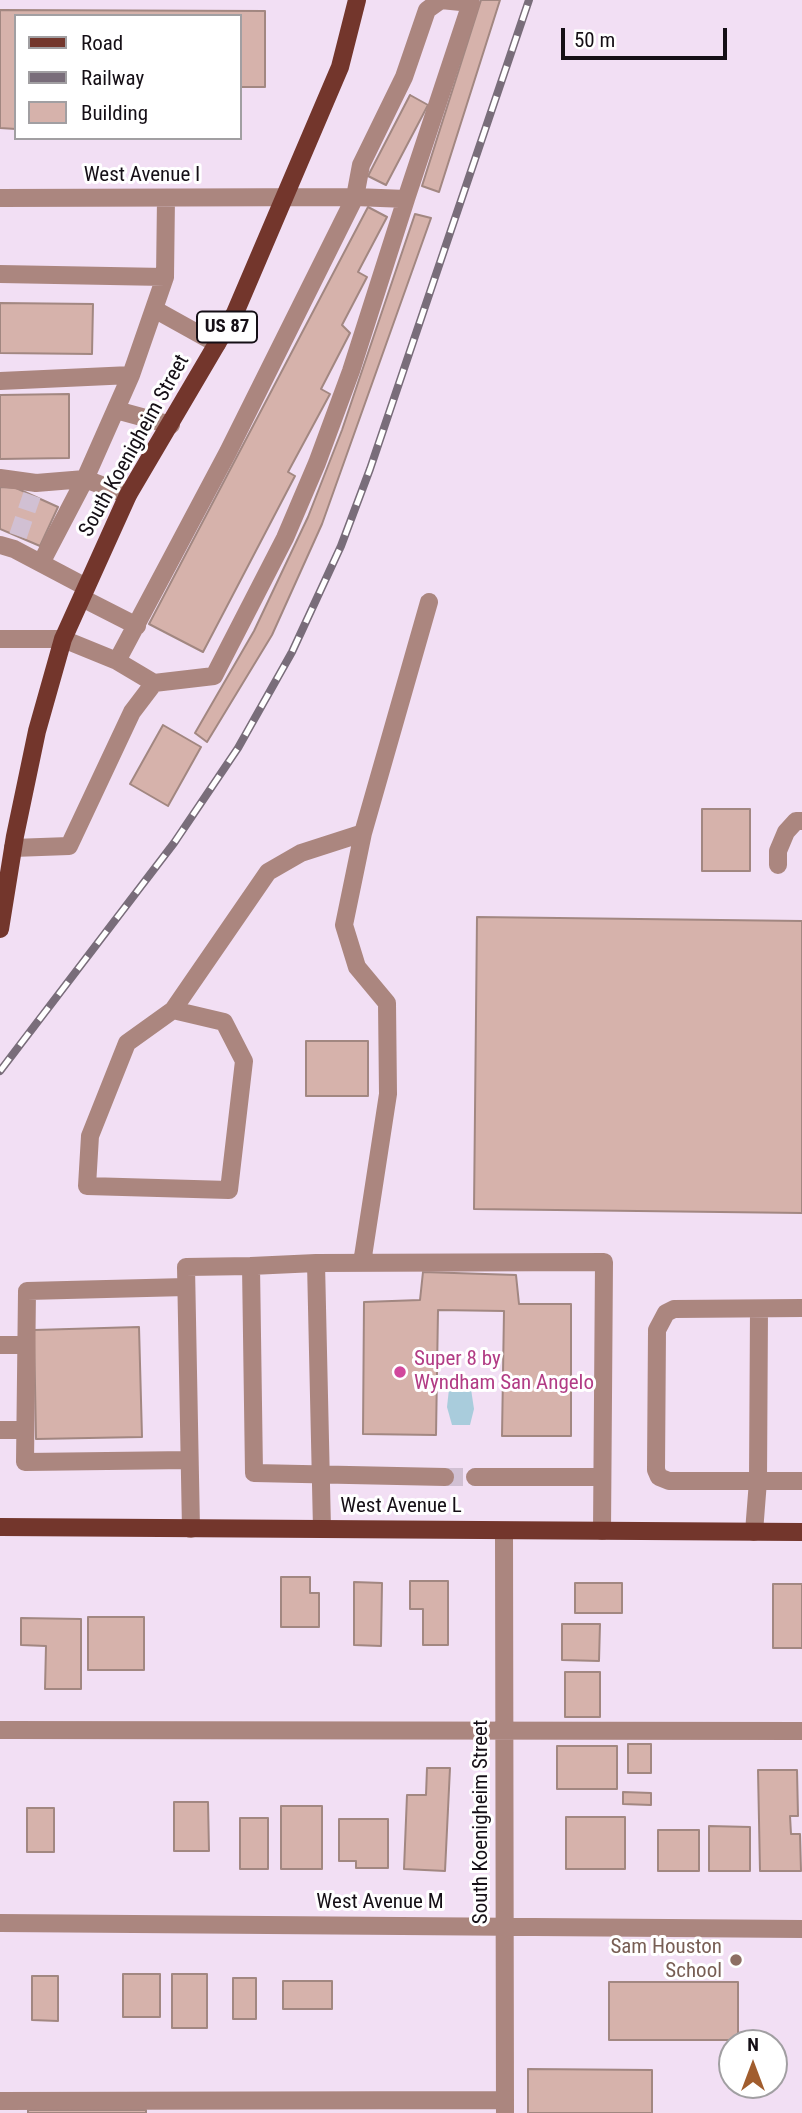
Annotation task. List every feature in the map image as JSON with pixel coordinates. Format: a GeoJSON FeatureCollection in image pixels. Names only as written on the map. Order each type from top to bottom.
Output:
{"type":"FeatureCollection","features":[{"type":"Feature","properties":{"kind":"main road","name":"South Koenigheim Street"},"geometry":{"type":"LineString","coordinates":[[0,929],[13,848],[37,731],[63,639],[128,495],[235,313],[340,67],[357,0]]}},
{"type":"Feature","properties":{"kind":"main road","name":"West Avenue L"},"geometry":{"type":"LineString","coordinates":[[0,1527],[802,1532]]}},
{"type":"Feature","properties":{"kind":"street"},"geometry":{"type":"LineString","coordinates":[[0,639],[63,639],[117,661],[154,683],[214,676],[285,538],[317,463],[351,370],[471,3],[441,0],[427,10],[404,77],[361,165],[355,197],[228,452],[117,661]]}},
{"type":"Feature","properties":{"kind":"street","name":"West Avenue I"},"geometry":{"type":"LineString","coordinates":[[0,198],[406,199]]}},
{"type":"Feature","properties":{"kind":"street"},"geometry":{"type":"LineString","coordinates":[[41,563],[117,410],[165,277],[166,198]]}},
{"type":"Feature","properties":{"kind":"street"},"geometry":{"type":"LineString","coordinates":[[0,274],[165,277]]}},
{"type":"Feature","properties":{"kind":"street"},"geometry":{"type":"LineString","coordinates":[[154,309],[217,344]]}},
{"type":"Feature","properties":{"kind":"street"},"geometry":{"type":"LineString","coordinates":[[0,380],[131,375]]}},
{"type":"Feature","properties":{"kind":"street"},"geometry":{"type":"LineString","coordinates":[[117,410],[171,425]]}},
{"type":"Feature","properties":{"kind":"street"},"geometry":{"type":"LineString","coordinates":[[0,478],[34,489],[85,479],[128,495]]}},
{"type":"Feature","properties":{"kind":"street"},"geometry":{"type":"LineString","coordinates":[[11,543],[137,626]]}},
{"type":"Feature","properties":{"kind":"street"},"geometry":{"type":"LineString","coordinates":[[362,1263],[388,1094],[387,1003],[356,967],[344,925],[363,833],[429,602]]}},
{"type":"Feature","properties":{"kind":"street"},"geometry":{"type":"LineString","coordinates":[[13,848],[69,846],[132,712],[154,683]]}},
{"type":"Feature","properties":{"kind":"street"},"geometry":{"type":"LineString","coordinates":[[778,865],[778,851],[786,832],[796,821],[802,821]]}},
{"type":"Feature","properties":{"kind":"street"},"geometry":{"type":"LineString","coordinates":[[173,1010],[224,1022],[244,1061],[229,1190],[87,1186],[90,1136],[127,1043],[173,1010],[268,872],[301,852],[363,833]]}},
{"type":"Feature","properties":{"kind":"street"},"geometry":{"type":"LineString","coordinates":[[191,1529],[186,1267],[316,1263],[604,1262],[602,1531]]}},
{"type":"Feature","properties":{"kind":"street"},"geometry":{"type":"LineString","coordinates":[[316,1263],[321,1530]]}},
{"type":"Feature","properties":{"kind":"street"},"geometry":{"type":"LineString","coordinates":[[251,1266],[254,1473],[445,1477]]}},
{"type":"Feature","properties":{"kind":"street"},"geometry":{"type":"LineString","coordinates":[[186,1287],[27,1291],[25,1462],[189,1460]]}},
{"type":"Feature","properties":{"kind":"street"},"geometry":{"type":"LineString","coordinates":[[802,1308],[674,1309],[661,1318],[657,1330],[656,1456],[659,1476],[669,1480],[802,1481]]}},
{"type":"Feature","properties":{"kind":"street"},"geometry":{"type":"LineString","coordinates":[[754,1532],[758,1481],[759,1309]]}},
{"type":"Feature","properties":{"kind":"street"},"geometry":{"type":"LineString","coordinates":[[0,1345],[26,1345]]}},
{"type":"Feature","properties":{"kind":"street"},"geometry":{"type":"LineString","coordinates":[[0,1430],[25,1430]]}},
{"type":"Feature","properties":{"kind":"street"},"geometry":{"type":"LineString","coordinates":[[475,1477],[602,1477]]}},
{"type":"Feature","properties":{"kind":"street","name":"South Koenigheim Street"},"geometry":{"type":"LineString","coordinates":[[505,1531],[505,2107]]}},
{"type":"Feature","properties":{"kind":"street"},"geometry":{"type":"LineString","coordinates":[[0,1730],[802,1731]]}},
{"type":"Feature","properties":{"kind":"street","name":"West Avenue M"},"geometry":{"type":"LineString","coordinates":[[0,1923],[802,1929]]}},
{"type":"Feature","properties":{"kind":"street"},"geometry":{"type":"LineString","coordinates":[[0,2101],[505,2107]]}},
{"type":"Feature","properties":{"kind":"water"},"geometry":{"type":"Polygon","coordinates":[[[449,1389],[471,1389],[474,1409],[470,1425],[452,1425],[447,1407],[449,1389]]]}},
{"type":"Feature","properties":{"kind":"building"},"geometry":{"type":"Polygon","coordinates":[[[481,0],[500,0],[439,192],[422,186],[481,0]]]}},
{"type":"Feature","properties":{"kind":"building"},"geometry":{"type":"Polygon","coordinates":[[[0,10],[265,11],[265,87],[242,87],[242,14],[14,14],[14,129],[0,128],[0,10]]]}},
{"type":"Feature","properties":{"kind":"building"},"geometry":{"type":"Polygon","coordinates":[[[410,95],[428,105],[386,185],[368,176],[410,95]]]}},
{"type":"Feature","properties":{"kind":"building"},"geometry":{"type":"Polygon","coordinates":[[[368,207],[387,217],[358,272],[367,277],[342,325],[350,333],[321,389],[330,394],[288,472],[295,476],[203,652],[149,624],[368,207]]]}},
{"type":"Feature","properties":{"kind":"building"},"geometry":{"type":"Polygon","coordinates":[[[415,214],[431,218],[322,524],[272,635],[207,742],[195,733],[254,631],[308,517],[342,430],[415,214]]]}},
{"type":"Feature","properties":{"kind":"building"},"geometry":{"type":"Polygon","coordinates":[[[0,303],[93,304],[92,354],[0,353],[0,303]]]}},
{"type":"Feature","properties":{"kind":"building"},"geometry":{"type":"Polygon","coordinates":[[[69,394],[69,458],[0,459],[0,395],[69,394]]]}},
{"type":"Feature","properties":{"kind":"building"},"geometry":{"type":"Polygon","coordinates":[[[0,487],[16,488],[58,507],[40,546],[0,529],[0,487]]]}},
{"type":"Feature","properties":{"kind":"building"},"geometry":{"type":"Polygon","coordinates":[[[163,725],[201,747],[168,806],[130,784],[163,725]]]}},
{"type":"Feature","properties":{"kind":"building"},"geometry":{"type":"Polygon","coordinates":[[[702,809],[750,809],[750,871],[702,871],[702,809]]]}},
{"type":"Feature","properties":{"kind":"building"},"geometry":{"type":"Polygon","coordinates":[[[477,917],[802,921],[802,1213],[474,1209],[477,917]]]}},
{"type":"Feature","properties":{"kind":"building"},"geometry":{"type":"Polygon","coordinates":[[[306,1041],[368,1041],[368,1096],[306,1096],[306,1041]]]}},
{"type":"Feature","properties":{"kind":"building","name":"Super 8 by Wyndham San Angelo"},"geometry":{"type":"Polygon","coordinates":[[[423,1272],[516,1275],[519,1304],[571,1304],[571,1436],[502,1436],[504,1311],[438,1310],[436,1435],[363,1434],[364,1302],[420,1300],[423,1272]]]}},
{"type":"Feature","properties":{"kind":"building"},"geometry":{"type":"Polygon","coordinates":[[[139,1327],[142,1437],[36,1439],[34,1330],[139,1327]]]}},
{"type":"Feature","properties":{"kind":"building"},"geometry":{"type":"Polygon","coordinates":[[[281,1577],[310,1577],[310,1593],[319,1593],[319,1627],[281,1627],[281,1577]]]}},
{"type":"Feature","properties":{"kind":"building"},"geometry":{"type":"Polygon","coordinates":[[[410,1581],[448,1581],[448,1645],[423,1645],[423,1609],[410,1609],[410,1581]]]}},
{"type":"Feature","properties":{"kind":"building"},"geometry":{"type":"Polygon","coordinates":[[[354,1582],[382,1583],[381,1646],[354,1645],[354,1582]]]}},
{"type":"Feature","properties":{"kind":"building"},"geometry":{"type":"Polygon","coordinates":[[[575,1583],[622,1583],[622,1613],[575,1613],[575,1583]]]}},
{"type":"Feature","properties":{"kind":"building"},"geometry":{"type":"Polygon","coordinates":[[[773,1584],[802,1584],[802,1648],[773,1648],[773,1584]]]}},
{"type":"Feature","properties":{"kind":"building"},"geometry":{"type":"Polygon","coordinates":[[[88,1617],[144,1617],[144,1670],[88,1670],[88,1617]]]}},
{"type":"Feature","properties":{"kind":"building"},"geometry":{"type":"Polygon","coordinates":[[[21,1618],[81,1619],[81,1689],[45,1689],[46,1646],[21,1645],[21,1618]]]}},
{"type":"Feature","properties":{"kind":"building"},"geometry":{"type":"Polygon","coordinates":[[[562,1624],[600,1624],[599,1661],[562,1660],[562,1624]]]}},
{"type":"Feature","properties":{"kind":"building"},"geometry":{"type":"Polygon","coordinates":[[[565,1672],[600,1672],[600,1717],[565,1717],[565,1672]]]}},
{"type":"Feature","properties":{"kind":"building"},"geometry":{"type":"Polygon","coordinates":[[[628,1744],[651,1744],[651,1773],[628,1773],[628,1744]]]}},
{"type":"Feature","properties":{"kind":"building"},"geometry":{"type":"Polygon","coordinates":[[[557,1746],[617,1746],[617,1789],[557,1789],[557,1746]]]}},
{"type":"Feature","properties":{"kind":"building"},"geometry":{"type":"Polygon","coordinates":[[[427,1768],[450,1768],[445,1871],[404,1869],[407,1795],[426,1795],[427,1768]]]}},
{"type":"Feature","properties":{"kind":"building"},"geometry":{"type":"Polygon","coordinates":[[[758,1770],[797,1770],[798,1816],[790,1816],[791,1834],[800,1834],[801,1871],[760,1871],[758,1770]]]}},
{"type":"Feature","properties":{"kind":"building"},"geometry":{"type":"Polygon","coordinates":[[[623,1792],[651,1793],[651,1805],[623,1804],[623,1792]]]}},
{"type":"Feature","properties":{"kind":"building"},"geometry":{"type":"Polygon","coordinates":[[[174,1802],[208,1802],[209,1851],[174,1851],[174,1802]]]}},
{"type":"Feature","properties":{"kind":"building"},"geometry":{"type":"Polygon","coordinates":[[[281,1806],[322,1806],[322,1869],[281,1869],[281,1806]]]}},
{"type":"Feature","properties":{"kind":"building"},"geometry":{"type":"Polygon","coordinates":[[[27,1808],[54,1808],[54,1852],[27,1852],[27,1808]]]}},
{"type":"Feature","properties":{"kind":"building"},"geometry":{"type":"Polygon","coordinates":[[[566,1817],[625,1817],[625,1869],[566,1869],[566,1817]]]}},
{"type":"Feature","properties":{"kind":"building"},"geometry":{"type":"Polygon","coordinates":[[[240,1818],[268,1818],[268,1869],[240,1869],[240,1818]]]}},
{"type":"Feature","properties":{"kind":"building"},"geometry":{"type":"Polygon","coordinates":[[[339,1819],[388,1819],[388,1868],[356,1868],[356,1861],[339,1861],[339,1819]]]}},
{"type":"Feature","properties":{"kind":"building"},"geometry":{"type":"Polygon","coordinates":[[[709,1826],[750,1827],[750,1871],[709,1871],[709,1826]]]}},
{"type":"Feature","properties":{"kind":"building"},"geometry":{"type":"Polygon","coordinates":[[[658,1830],[699,1830],[699,1871],[658,1871],[658,1830]]]}},
{"type":"Feature","properties":{"kind":"building"},"geometry":{"type":"Polygon","coordinates":[[[123,1974],[160,1974],[160,2017],[123,2017],[123,1974]]]}},
{"type":"Feature","properties":{"kind":"building"},"geometry":{"type":"Polygon","coordinates":[[[172,1974],[207,1974],[207,2028],[172,2028],[172,1974]]]}},
{"type":"Feature","properties":{"kind":"building"},"geometry":{"type":"Polygon","coordinates":[[[32,1976],[58,1976],[58,2021],[32,2020],[32,1976]]]}},
{"type":"Feature","properties":{"kind":"building"},"geometry":{"type":"Polygon","coordinates":[[[233,1978],[256,1978],[256,2019],[233,2019],[233,1978]]]}},
{"type":"Feature","properties":{"kind":"building"},"geometry":{"type":"Polygon","coordinates":[[[283,1981],[332,1981],[332,2009],[283,2009],[283,1981]]]}},
{"type":"Feature","properties":{"kind":"building"},"geometry":{"type":"Polygon","coordinates":[[[609,1982],[738,1982],[738,2029],[718,2029],[718,2040],[609,2040],[609,1982]]]}},
{"type":"Feature","properties":{"kind":"building"},"geometry":{"type":"Polygon","coordinates":[[[528,2069],[652,2070],[652,2113],[528,2113],[528,2069]]]}},
{"type":"Feature","properties":{"kind":"building"},"geometry":{"type":"Polygon","coordinates":[[[28,2110],[146,2110],[146,2113],[28,2113],[28,2110]]]}},
{"type":"Feature","properties":{"kind":"tunnel"},"geometry":{"type":"LineString","coordinates":[[18,536],[32,495]]}},
{"type":"Feature","properties":{"kind":"tunnel"},"geometry":{"type":"LineString","coordinates":[[445,1477],[475,1477]]}},
{"type":"Feature","properties":{"kind":"railway"},"geometry":{"type":"LineString","coordinates":[[0,1071],[174,843],[238,748],[292,652],[341,546],[370,469],[529,0]]}},
{"type":"Feature","properties":{"kind":"place","name":"Super 8 by Wyndham San Angelo"},"geometry":{"type":"Point","coordinates":[400,1372]}},
{"type":"Feature","properties":{"kind":"place","name":"Sam Houston School"},"geometry":{"type":"Point","coordinates":[736,1960]}}]}
